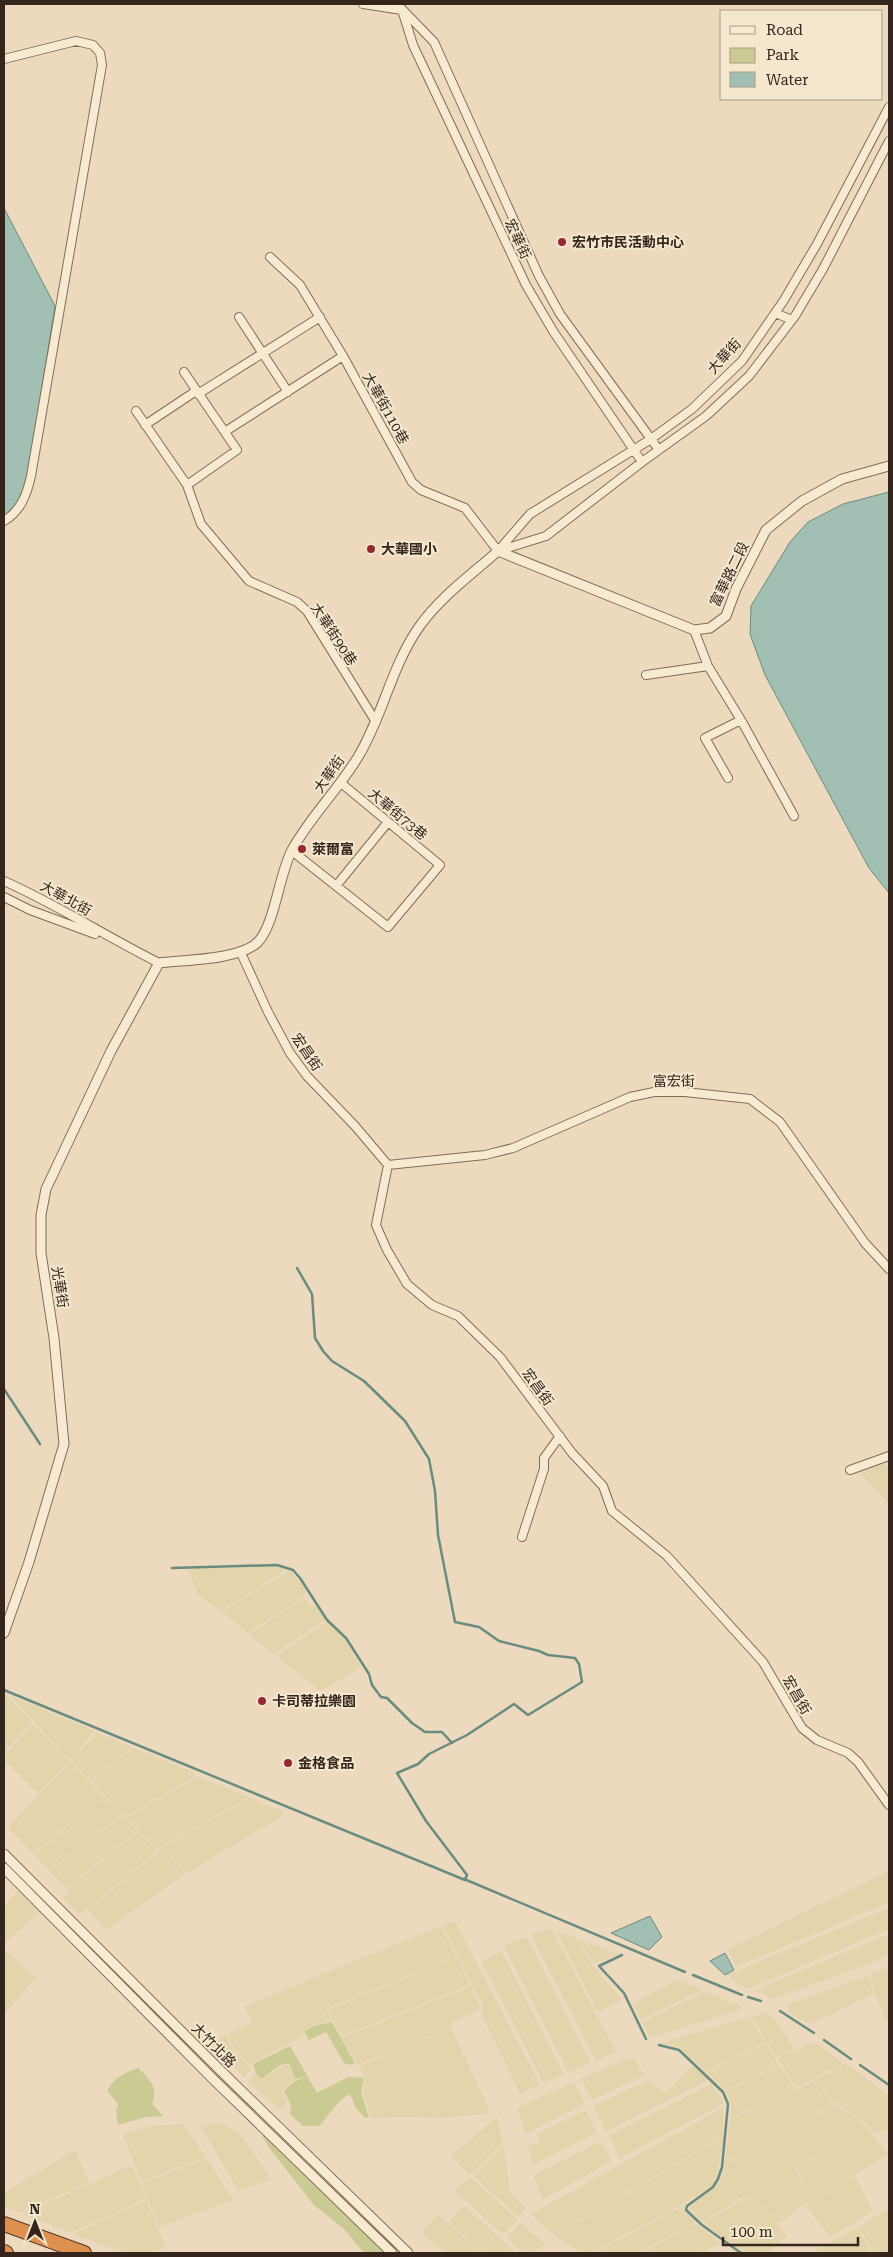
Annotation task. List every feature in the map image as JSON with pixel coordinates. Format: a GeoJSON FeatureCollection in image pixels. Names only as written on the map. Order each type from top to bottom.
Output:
{"type":"FeatureCollection","features":[{"type":"Feature","properties":{"kind":"highway"},"geometry":{"type":"LineString","coordinates":[[4,2224],[84,2253]]}},
{"type":"Feature","properties":{"kind":"street"},"geometry":{"type":"LineString","coordinates":[[363,4],[400,6]]}},
{"type":"Feature","properties":{"kind":"street","name":"宏華街"},"geometry":{"type":"LineString","coordinates":[[400,6],[434,42],[540,279],[560,314],[659,450]]}},
{"type":"Feature","properties":{"kind":"street","name":"宏華街"},"geometry":{"type":"LineString","coordinates":[[400,6],[413,46],[526,285],[552,331],[642,462]]}},
{"type":"Feature","properties":{"kind":"street"},"geometry":{"type":"LineString","coordinates":[[4,59],[76,42],[93,45],[100,53],[102,65],[31,476],[27,492],[16,512],[4,521]]}},
{"type":"Feature","properties":{"kind":"street","name":"大華街"},"geometry":{"type":"LineString","coordinates":[[159,964],[241,952],[258,942],[266,928],[292,850],[358,757],[376,722],[401,660],[419,627],[442,600],[498,551],[530,514],[652,439],[692,409],[742,361],[775,313],[817,244],[889,107]]}},
{"type":"Feature","properties":{"kind":"street","name":"大華街"},"geometry":{"type":"LineString","coordinates":[[498,551],[546,536],[642,462],[706,416],[749,376],[792,320],[823,269],[889,141]]}},
{"type":"Feature","properties":{"kind":"street"},"geometry":{"type":"LineString","coordinates":[[481,188],[496,183]]}},
{"type":"Feature","properties":{"kind":"street"},"geometry":{"type":"LineString","coordinates":[[847,187],[861,195]]}},
{"type":"Feature","properties":{"kind":"street","name":"大華街110巷"},"geometry":{"type":"LineString","coordinates":[[270,257],[300,285],[343,356],[412,482],[421,490],[465,508],[498,551]]}},
{"type":"Feature","properties":{"kind":"street"},"geometry":{"type":"LineString","coordinates":[[526,285],[540,279]]}},
{"type":"Feature","properties":{"kind":"street"},"geometry":{"type":"LineString","coordinates":[[775,313],[792,320]]}},
{"type":"Feature","properties":{"kind":"street"},"geometry":{"type":"LineString","coordinates":[[240,317],[288,392]]}},
{"type":"Feature","properties":{"kind":"street"},"geometry":{"type":"LineString","coordinates":[[145,425],[197,392],[264,354],[320,317]]}},
{"type":"Feature","properties":{"kind":"street"},"geometry":{"type":"LineString","coordinates":[[226,431],[343,356]]}},
{"type":"Feature","properties":{"kind":"street"},"geometry":{"type":"LineString","coordinates":[[184,372],[226,431],[237,450],[187,485]]}},
{"type":"Feature","properties":{"kind":"street","name":"大華街90巷"},"geometry":{"type":"LineString","coordinates":[[136,411],[187,485],[201,524],[249,581],[297,602],[307,611],[376,722]]}},
{"type":"Feature","properties":{"kind":"street","name":"富華路二段"},"geometry":{"type":"LineString","coordinates":[[694,630],[710,628],[726,616],[736,589],[766,530],[802,501],[842,479],[889,466]]}},
{"type":"Feature","properties":{"kind":"street"},"geometry":{"type":"LineString","coordinates":[[498,551],[694,630],[708,666],[741,720],[794,816]]}},
{"type":"Feature","properties":{"kind":"street"},"geometry":{"type":"LineString","coordinates":[[646,675],[708,666]]}},
{"type":"Feature","properties":{"kind":"street"},"geometry":{"type":"LineString","coordinates":[[728,778],[706,738],[741,720]]}},
{"type":"Feature","properties":{"kind":"street","name":"大華街73巷"},"geometry":{"type":"LineString","coordinates":[[336,886],[388,927],[440,865],[341,782]]}},
{"type":"Feature","properties":{"kind":"street"},"geometry":{"type":"LineString","coordinates":[[292,850],[336,886],[388,822]]}},
{"type":"Feature","properties":{"kind":"street","name":"大華北街"},"geometry":{"type":"LineString","coordinates":[[4,881],[42,898],[114,941],[159,964]]}},
{"type":"Feature","properties":{"kind":"street","name":"大華北街"},"geometry":{"type":"LineString","coordinates":[[4,897],[30,910],[114,941]]}},
{"type":"Feature","properties":{"kind":"street","name":"宏昌街"},"geometry":{"type":"LineString","coordinates":[[241,952],[268,1012],[290,1053],[307,1076],[356,1126],[388,1165],[376,1225],[407,1284],[432,1305],[458,1316],[493,1350],[560,1436],[603,1486],[612,1511],[667,1556],[763,1662],[802,1728],[817,1740],[848,1753],[858,1762],[889,1805]]}},
{"type":"Feature","properties":{"kind":"street","name":"光華街"},"geometry":{"type":"LineString","coordinates":[[4,1632],[29,1562],[64,1444],[54,1338],[41,1253],[42,1215],[46,1189],[111,1050],[159,964]]}},
{"type":"Feature","properties":{"kind":"street","name":"富宏街"},"geometry":{"type":"LineString","coordinates":[[388,1165],[485,1155],[513,1148],[630,1097],[654,1092],[685,1092],[750,1099],[780,1122],[865,1243],[889,1269]]}},
{"type":"Feature","properties":{"kind":"street"},"geometry":{"type":"LineString","coordinates":[[522,1537],[544,1469],[544,1458],[560,1436]]}},
{"type":"Feature","properties":{"kind":"street"},"geometry":{"type":"LineString","coordinates":[[850,1470],[889,1456]]}},
{"type":"Feature","properties":{"kind":"street","name":"大竹北路"},"geometry":{"type":"LineString","coordinates":[[4,1854],[222,2072],[408,2253]]}},
{"type":"Feature","properties":{"kind":"street","name":"大竹北路"},"geometry":{"type":"LineString","coordinates":[[4,1868],[214,2080],[392,2253]]}},
{"type":"Feature","properties":{"kind":"shaded area"},"geometry":{"type":"Polygon","coordinates":[[[889,1460],[889,1504],[858,1471],[889,1460]]]}},
{"type":"Feature","properties":{"kind":"shaded area"},"geometry":{"type":"Polygon","coordinates":[[[273,1565],[282,1567],[283,1572],[221,1611],[198,1595],[187,1568],[273,1565]]]}},
{"type":"Feature","properties":{"kind":"shaded area"},"geometry":{"type":"Polygon","coordinates":[[[290,1570],[306,1590],[304,1597],[248,1633],[222,1612],[290,1570]]]}},
{"type":"Feature","properties":{"kind":"shaded area"},"geometry":{"type":"Polygon","coordinates":[[[304,1598],[311,1606],[316,1606],[325,1620],[274,1654],[249,1635],[304,1598]]]}},
{"type":"Feature","properties":{"kind":"shaded area"},"geometry":{"type":"Polygon","coordinates":[[[327,1622],[345,1639],[361,1667],[321,1691],[276,1656],[327,1622]]]}},
{"type":"Feature","properties":{"kind":"shaded area"},"geometry":{"type":"Polygon","coordinates":[[[4,1693],[32,1722],[4,1753],[4,1693]]]}},
{"type":"Feature","properties":{"kind":"shaded area"},"geometry":{"type":"Polygon","coordinates":[[[9,1695],[95,1731],[70,1760],[9,1695]]]}},
{"type":"Feature","properties":{"kind":"shaded area"},"geometry":{"type":"Polygon","coordinates":[[[33,1724],[69,1761],[38,1794],[4,1760],[4,1756],[33,1724]]]}},
{"type":"Feature","properties":{"kind":"shaded area"},"geometry":{"type":"Polygon","coordinates":[[[97,1733],[132,1747],[91,1781],[71,1761],[97,1733]]]}},
{"type":"Feature","properties":{"kind":"shaded area"},"geometry":{"type":"Polygon","coordinates":[[[133,1748],[194,1772],[196,1776],[125,1817],[92,1782],[133,1748]]]}},
{"type":"Feature","properties":{"kind":"shaded area"},"geometry":{"type":"Polygon","coordinates":[[[70,1762],[103,1796],[33,1854],[8,1827],[70,1762]]]}},
{"type":"Feature","properties":{"kind":"shaded area"},"geometry":{"type":"Polygon","coordinates":[[[198,1777],[249,1797],[157,1849],[126,1818],[198,1777]]]}},
{"type":"Feature","properties":{"kind":"shaded area"},"geometry":{"type":"Polygon","coordinates":[[[104,1796],[122,1815],[50,1870],[34,1855],[104,1796]]]}},
{"type":"Feature","properties":{"kind":"shaded area"},"geometry":{"type":"Polygon","coordinates":[[[250,1798],[284,1812],[284,1815],[182,1876],[158,1850],[250,1798]]]}},
{"type":"Feature","properties":{"kind":"shaded area"},"geometry":{"type":"Polygon","coordinates":[[[123,1816],[137,1831],[66,1888],[50,1871],[123,1816]]]}},
{"type":"Feature","properties":{"kind":"shaded area"},"geometry":{"type":"Polygon","coordinates":[[[138,1832],[157,1851],[80,1915],[63,1898],[70,1892],[67,1889],[138,1832]]]}},
{"type":"Feature","properties":{"kind":"shaded area"},"geometry":{"type":"Polygon","coordinates":[[[158,1852],[181,1877],[106,1930],[88,1910],[158,1852]]]}},
{"type":"Feature","properties":{"kind":"shaded area"},"geometry":{"type":"Polygon","coordinates":[[[889,1871],[889,1902],[736,1967],[728,1949],[889,1871]]]}},
{"type":"Feature","properties":{"kind":"shaded area"},"geometry":{"type":"Polygon","coordinates":[[[20,1889],[41,1911],[4,1944],[4,1907],[20,1889]]]}},
{"type":"Feature","properties":{"kind":"shaded area"},"geometry":{"type":"Polygon","coordinates":[[[889,1908],[889,1929],[747,1989],[727,1975],[889,1908]]]}},
{"type":"Feature","properties":{"kind":"shaded area"},"geometry":{"type":"Polygon","coordinates":[[[455,1921],[540,2085],[520,2094],[481,2013],[484,2008],[443,1926],[455,1921]]]}},
{"type":"Feature","properties":{"kind":"shaded area"},"geometry":{"type":"Polygon","coordinates":[[[441,1926],[456,1956],[326,2009],[332,2021],[316,2024],[303,2031],[305,2035],[249,2064],[235,2049],[227,2034],[251,2023],[245,2006],[441,1926]]]}},
{"type":"Feature","properties":{"kind":"shaded area"},"geometry":{"type":"Polygon","coordinates":[[[548,1929],[552,1930],[616,2052],[596,2061],[531,1935],[548,1929]]]}},
{"type":"Feature","properties":{"kind":"shaded area"},"geometry":{"type":"Polygon","coordinates":[[[557,1932],[576,1938],[593,1966],[622,2000],[598,2012],[557,1932]]]}},
{"type":"Feature","properties":{"kind":"shaded area"},"geometry":{"type":"Polygon","coordinates":[[[889,1934],[889,1955],[879,1960],[773,1999],[755,1990],[889,1934]]]}},
{"type":"Feature","properties":{"kind":"shaded area"},"geometry":{"type":"Polygon","coordinates":[[[527,1937],[591,2063],[568,2072],[504,1946],[527,1937]]]}},
{"type":"Feature","properties":{"kind":"shaded area"},"geometry":{"type":"Polygon","coordinates":[[[578,1939],[618,1954],[594,1964],[578,1939]]]}},
{"type":"Feature","properties":{"kind":"shaded area"},"geometry":{"type":"Polygon","coordinates":[[[4,1949],[36,1978],[4,2014],[4,1949]]]}},
{"type":"Feature","properties":{"kind":"shaded area"},"geometry":{"type":"Polygon","coordinates":[[[501,1951],[564,2074],[544,2083],[481,1961],[501,1951]]]}},
{"type":"Feature","properties":{"kind":"shaded area"},"geometry":{"type":"Polygon","coordinates":[[[457,1957],[470,1985],[342,2036],[327,2010],[457,1957]]]}},
{"type":"Feature","properties":{"kind":"shaded area"},"geometry":{"type":"Polygon","coordinates":[[[889,1967],[889,2019],[885,2021],[869,1975],[889,1967]]]}},
{"type":"Feature","properties":{"kind":"shaded area"},"geometry":{"type":"Polygon","coordinates":[[[867,1976],[874,1994],[810,2024],[790,2013],[787,2005],[867,1976]]]}},
{"type":"Feature","properties":{"kind":"shaded area"},"geometry":{"type":"Polygon","coordinates":[[[678,1980],[702,1990],[641,2019],[633,2003],[678,1980]]]}},
{"type":"Feature","properties":{"kind":"shaded area"},"geometry":{"type":"Polygon","coordinates":[[[471,1986],[481,2009],[452,2023],[451,2028],[358,2065],[342,2038],[471,1986]]]}},
{"type":"Feature","properties":{"kind":"shaded area"},"geometry":{"type":"Polygon","coordinates":[[[705,1992],[741,2006],[742,2009],[650,2038],[642,2022],[705,1992]]]}},
{"type":"Feature","properties":{"kind":"shaded area"},"geometry":{"type":"Polygon","coordinates":[[[767,2012],[778,2023],[794,2049],[777,2057],[751,2017],[767,2012]]]}},
{"type":"Feature","properties":{"kind":"shaded area"},"geometry":{"type":"Polygon","coordinates":[[[749,2017],[765,2042],[706,2071],[680,2048],[661,2043],[749,2017]]]}},
{"type":"Feature","properties":{"kind":"shaded area"},"geometry":{"type":"Polygon","coordinates":[[[451,2029],[490,2110],[485,2114],[440,2118],[398,2117],[372,2119],[363,2091],[365,2078],[359,2066],[451,2029]]]}},
{"type":"Feature","properties":{"kind":"shaded area"},"geometry":{"type":"Polygon","coordinates":[[[226,2034],[234,2051],[252,2069],[244,2077],[210,2044],[226,2034]]]}},
{"type":"Feature","properties":{"kind":"shaded area"},"geometry":{"type":"Polygon","coordinates":[[[814,2042],[843,2063],[796,2088],[778,2058],[814,2042]]]}},
{"type":"Feature","properties":{"kind":"shaded area"},"geometry":{"type":"Polygon","coordinates":[[[766,2043],[779,2065],[725,2090],[707,2072],[766,2043]]]}},
{"type":"Feature","properties":{"kind":"shaded area"},"geometry":{"type":"Polygon","coordinates":[[[632,2057],[645,2075],[592,2100],[581,2078],[632,2057]]]}},
{"type":"Feature","properties":{"kind":"shaded area"},"geometry":{"type":"Polygon","coordinates":[[[845,2063],[884,2092],[841,2107],[835,2103],[816,2080],[845,2063]]]}},
{"type":"Feature","properties":{"kind":"shaded area"},"geometry":{"type":"Polygon","coordinates":[[[289,2064],[294,2080],[282,2091],[287,2101],[280,2110],[248,2081],[255,2074],[262,2080],[278,2068],[289,2064]]]}},
{"type":"Feature","properties":{"kind":"shaded area"},"geometry":{"type":"Polygon","coordinates":[[[692,2066],[708,2080],[605,2131],[594,2106],[648,2080],[666,2093],[692,2066]]]}},
{"type":"Feature","properties":{"kind":"shaded area"},"geometry":{"type":"Polygon","coordinates":[[[780,2066],[795,2089],[731,2118],[731,2104],[726,2091],[780,2066]]]}},
{"type":"Feature","properties":{"kind":"shaded area"},"geometry":{"type":"Polygon","coordinates":[[[815,2081],[834,2104],[725,2163],[730,2120],[815,2081]]]}},
{"type":"Feature","properties":{"kind":"shaded area"},"geometry":{"type":"Polygon","coordinates":[[[574,2082],[585,2104],[525,2134],[517,2108],[574,2082]]]}},
{"type":"Feature","properties":{"kind":"shaded area"},"geometry":{"type":"Polygon","coordinates":[[[711,2084],[724,2103],[620,2158],[609,2136],[711,2084]]]}},
{"type":"Feature","properties":{"kind":"shaded area"},"geometry":{"type":"Polygon","coordinates":[[[885,2093],[889,2096],[889,2128],[876,2133],[861,2119],[842,2108],[885,2093]]]}},
{"type":"Feature","properties":{"kind":"shaded area"},"geometry":{"type":"Polygon","coordinates":[[[834,2105],[860,2120],[867,2128],[855,2135],[868,2129],[888,2154],[814,2200],[796,2168],[847,2140],[794,2168],[814,2201],[855,2175],[873,2211],[830,2237],[806,2206],[813,2201],[804,2204],[778,2224],[766,2210],[748,2196],[743,2197],[702,2222],[689,2210],[690,2206],[720,2182],[725,2164],[834,2105]]]}},
{"type":"Feature","properties":{"kind":"shaded area"},"geometry":{"type":"Polygon","coordinates":[[[723,2108],[723,2136],[554,2235],[531,2214],[723,2108]]]}},
{"type":"Feature","properties":{"kind":"shaded area"},"geometry":{"type":"Polygon","coordinates":[[[586,2110],[597,2133],[533,2165],[528,2147],[540,2141],[537,2134],[586,2110]]]}},
{"type":"Feature","properties":{"kind":"shaded area"},"geometry":{"type":"Polygon","coordinates":[[[497,2117],[503,2143],[470,2175],[451,2156],[497,2117]]]}},
{"type":"Feature","properties":{"kind":"shaded area"},"geometry":{"type":"Polygon","coordinates":[[[221,2123],[239,2132],[271,2179],[238,2191],[201,2126],[221,2123]]]}},
{"type":"Feature","properties":{"kind":"shaded area"},"geometry":{"type":"Polygon","coordinates":[[[183,2124],[206,2157],[141,2181],[123,2135],[150,2126],[183,2124]]]}},
{"type":"Feature","properties":{"kind":"shaded area"},"geometry":{"type":"Polygon","coordinates":[[[724,2137],[714,2184],[686,2202],[591,2253],[582,2253],[554,2236],[724,2137]]]}},
{"type":"Feature","properties":{"kind":"shaded area"},"geometry":{"type":"Polygon","coordinates":[[[601,2141],[612,2161],[543,2199],[533,2176],[601,2141]]]}},
{"type":"Feature","properties":{"kind":"shaded area"},"geometry":{"type":"Polygon","coordinates":[[[504,2144],[510,2192],[526,2209],[518,2217],[473,2175],[504,2144]]]}},
{"type":"Feature","properties":{"kind":"shaded area"},"geometry":{"type":"Polygon","coordinates":[[[75,2150],[89,2182],[19,2213],[4,2207],[4,2193],[75,2150]]]}},
{"type":"Feature","properties":{"kind":"shaded area"},"geometry":{"type":"Polygon","coordinates":[[[207,2159],[233,2200],[159,2227],[141,2183],[207,2159]]]}},
{"type":"Feature","properties":{"kind":"shaded area"},"geometry":{"type":"Polygon","coordinates":[[[132,2165],[146,2198],[71,2233],[22,2214],[132,2165]]]}},
{"type":"Feature","properties":{"kind":"shaded area"},"geometry":{"type":"Polygon","coordinates":[[[470,2177],[517,2219],[506,2232],[500,2232],[455,2191],[470,2177]]]}},
{"type":"Feature","properties":{"kind":"shaded area"},"geometry":{"type":"Polygon","coordinates":[[[747,2197],[765,2210],[787,2236],[768,2253],[744,2253],[703,2223],[747,2197]]]}},
{"type":"Feature","properties":{"kind":"shaded area"},"geometry":{"type":"Polygon","coordinates":[[[146,2200],[166,2248],[152,2253],[126,2253],[73,2234],[146,2200]]]}},
{"type":"Feature","properties":{"kind":"shaded area"},"geometry":{"type":"Polygon","coordinates":[[[684,2205],[684,2210],[695,2222],[638,2253],[594,2253],[684,2205]]]}},
{"type":"Feature","properties":{"kind":"shaded area"},"geometry":{"type":"Polygon","coordinates":[[[464,2206],[517,2253],[483,2253],[449,2222],[464,2206]]]}},
{"type":"Feature","properties":{"kind":"shaded area"},"geometry":{"type":"Polygon","coordinates":[[[889,2208],[889,2253],[874,2253],[858,2227],[889,2208]]]}},
{"type":"Feature","properties":{"kind":"shaded area"},"geometry":{"type":"Polygon","coordinates":[[[438,2215],[481,2253],[445,2253],[421,2232],[438,2215]]]}},
{"type":"Feature","properties":{"kind":"shaded area"},"geometry":{"type":"Polygon","coordinates":[[[521,2223],[546,2244],[533,2253],[524,2253],[509,2240],[508,2236],[521,2223]]]}},
{"type":"Feature","properties":{"kind":"shaded area"},"geometry":{"type":"Polygon","coordinates":[[[696,2223],[720,2243],[701,2253],[641,2253],[696,2223]]]}},
{"type":"Feature","properties":{"kind":"shaded area"},"geometry":{"type":"Polygon","coordinates":[[[857,2228],[872,2253],[813,2252],[857,2228]]]}},
{"type":"Feature","properties":{"kind":"green space"},"geometry":{"type":"Polygon","coordinates":[[[332,2022],[355,2063],[350,2065],[344,2063],[326,2032],[309,2040],[304,2031],[316,2025],[332,2022]]]}},
{"type":"Feature","properties":{"kind":"green space"},"geometry":{"type":"Polygon","coordinates":[[[290,2046],[308,2077],[295,2079],[289,2063],[278,2066],[262,2079],[256,2074],[253,2064],[290,2046]]]}},
{"type":"Feature","properties":{"kind":"green space"},"geometry":{"type":"Polygon","coordinates":[[[138,2068],[152,2084],[154,2098],[152,2104],[163,2116],[146,2117],[118,2125],[116,2112],[118,2104],[107,2091],[120,2076],[138,2068]]]}},
{"type":"Feature","properties":{"kind":"green space"},"geometry":{"type":"Polygon","coordinates":[[[308,2077],[317,2093],[348,2077],[364,2078],[361,2092],[369,2117],[365,2118],[356,2108],[350,2094],[337,2104],[319,2126],[303,2126],[290,2114],[291,2105],[284,2091],[295,2081],[308,2077]]]}},
{"type":"Feature","properties":{"kind":"green space"},"geometry":{"type":"Polygon","coordinates":[[[262,2136],[269,2136],[384,2253],[364,2253],[344,2229],[314,2205],[262,2136]]]}},
{"type":"Feature","properties":{"kind":"water"},"geometry":{"type":"Polygon","coordinates":[[[4,208],[55,306],[28,475],[20,498],[4,516],[4,208]]]}},
{"type":"Feature","properties":{"kind":"water"},"geometry":{"type":"Polygon","coordinates":[[[889,492],[889,893],[869,868],[765,675],[750,634],[751,606],[790,542],[808,522],[843,504],[889,492]]]}},
{"type":"Feature","properties":{"kind":"water"},"geometry":{"type":"Polygon","coordinates":[[[650,1916],[662,1937],[649,1950],[611,1933],[650,1916]]]}},
{"type":"Feature","properties":{"kind":"water"},"geometry":{"type":"Polygon","coordinates":[[[725,1953],[734,1970],[725,1975],[710,1961],[725,1953]]]}},
{"type":"Feature","properties":{"kind":"waterway"},"geometry":{"type":"LineString","coordinates":[[4,1690],[465,1880],[467,1875],[426,1821],[397,1773],[418,1764],[429,1754],[467,1735],[514,1704],[528,1715],[582,1682],[579,1664],[575,1658],[548,1655],[499,1641],[479,1627],[455,1622],[438,1535],[435,1491],[429,1459],[405,1421],[364,1381],[332,1361],[323,1351],[315,1338],[312,1294],[297,1268]]}},
{"type":"Feature","properties":{"kind":"waterway"},"geometry":{"type":"LineString","coordinates":[[4,1389],[40,1444]]}},
{"type":"Feature","properties":{"kind":"waterway"},"geometry":{"type":"LineString","coordinates":[[172,1568],[277,1565],[293,1570],[327,1620],[346,1638],[369,1674],[372,1685],[381,1697],[387,1698],[412,1723],[425,1732],[442,1732],[452,1743]]}},
{"type":"Feature","properties":{"kind":"waterway"},"geometry":{"type":"LineString","coordinates":[[464,1879],[685,1972]]}},
{"type":"Feature","properties":{"kind":"waterway"},"geometry":{"type":"LineString","coordinates":[[622,1955],[599,1966],[624,1993],[646,2039]]}},
{"type":"Feature","properties":{"kind":"waterway"},"geometry":{"type":"LineString","coordinates":[[693,1975],[742,1995]]}},
{"type":"Feature","properties":{"kind":"waterway"},"geometry":{"type":"LineString","coordinates":[[748,1997],[761,2001]]}},
{"type":"Feature","properties":{"kind":"waterway"},"geometry":{"type":"LineString","coordinates":[[780,2011],[814,2033]]}},
{"type":"Feature","properties":{"kind":"waterway"},"geometry":{"type":"LineString","coordinates":[[824,2040],[851,2059]]}},
{"type":"Feature","properties":{"kind":"waterway"},"geometry":{"type":"LineString","coordinates":[[659,2045],[679,2050],[723,2092],[728,2104],[722,2167],[718,2179],[713,2187],[687,2206],[686,2210],[702,2225],[741,2253]]}},
{"type":"Feature","properties":{"kind":"waterway"},"geometry":{"type":"LineString","coordinates":[[860,2065],[889,2085]]}},
{"type":"Feature","properties":{"kind":"place","name":"宏竹市民活動中心"},"geometry":{"type":"Point","coordinates":[562,242]}},
{"type":"Feature","properties":{"kind":"place","name":"大華國小"},"geometry":{"type":"Point","coordinates":[371,549]}},
{"type":"Feature","properties":{"kind":"place","name":"萊爾富"},"geometry":{"type":"Point","coordinates":[302,849]}},
{"type":"Feature","properties":{"kind":"place","name":"卡司蒂拉樂園"},"geometry":{"type":"Point","coordinates":[262,1701]}},
{"type":"Feature","properties":{"kind":"place","name":"金格食品"},"geometry":{"type":"Point","coordinates":[288,1763]}}]}
